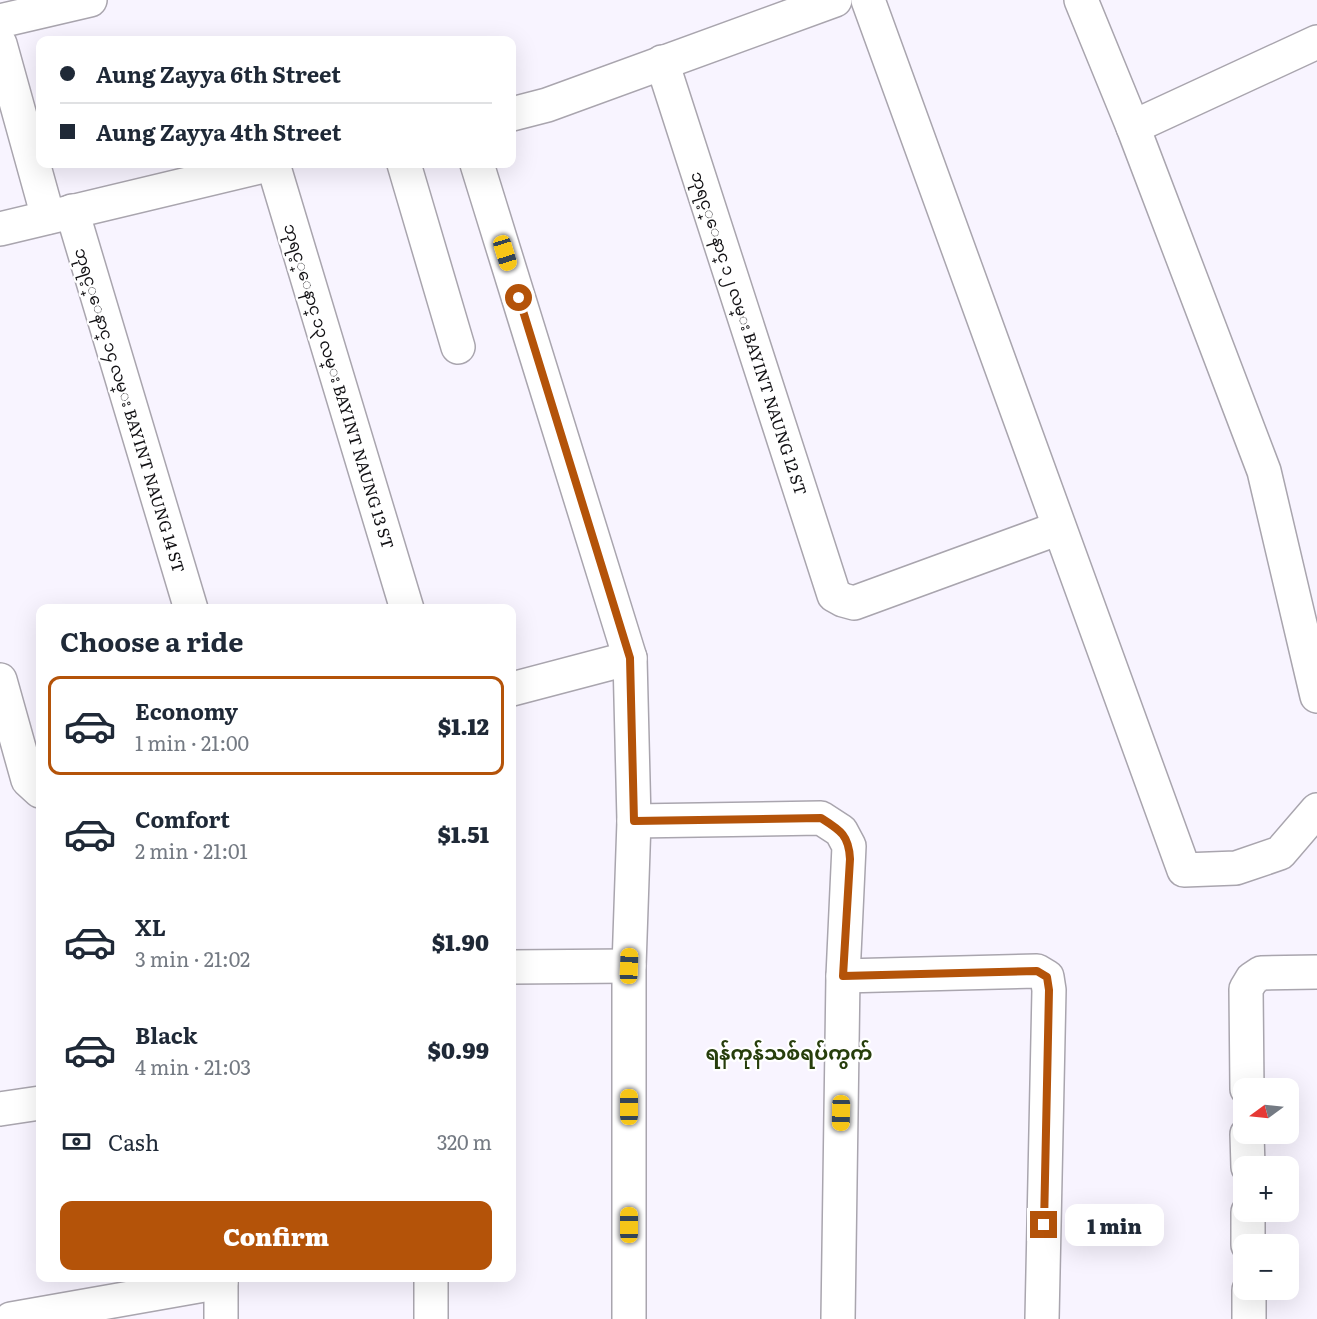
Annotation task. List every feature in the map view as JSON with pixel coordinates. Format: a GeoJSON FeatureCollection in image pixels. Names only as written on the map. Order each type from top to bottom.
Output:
{"type":"FeatureCollection","features":[{"type":"Feature","properties":{"kind":"street"},"geometry":{"type":"LineString","coordinates":[[0,21],[90,0]]}},
{"type":"Feature","properties":{"kind":"street"},"geometry":{"type":"LineString","coordinates":[[516,113],[547,105],[835,0]]}},
{"type":"Feature","properties":{"kind":"street"},"geometry":{"type":"LineString","coordinates":[[868,0],[1184,870],[1236,868],[1280,853],[1317,810]]}},
{"type":"Feature","properties":{"kind":"street"},"geometry":{"type":"LineString","coordinates":[[1081,0],[1134,127],[1264,471],[1317,696]]}},
{"type":"Feature","properties":{"kind":"street"},"geometry":{"type":"LineString","coordinates":[[1134,127],[1317,42]]}},
{"type":"Feature","properties":{"kind":"street","name":"ဘုရင့္ေနာင္ ၁၄ လမ္း BAYINT NAUNG 14 ST"},"geometry":{"type":"LineString","coordinates":[[0,44],[36,146]]}},
{"type":"Feature","properties":{"kind":"street","name":"ဘုရင့္ေနာင္ ၁၂ လမ္း BAYINT NAUNG 12 ST"},"geometry":{"type":"LineString","coordinates":[[662,62],[834,595],[854,603],[1059,528]]}},
{"type":"Feature","properties":{"kind":"street","name":"ဘုရင့္ေနာင္ ၁၄ လမ္း BAYINT NAUNG 14 ST"},"geometry":{"type":"LineString","coordinates":[[44,168],[189,604]]}},
{"type":"Feature","properties":{"kind":"street"},"geometry":{"type":"LineString","coordinates":[[0,229],[256,168]]}},
{"type":"Feature","properties":{"kind":"street","name":"ဘုရင့္ေနာင္ ၁၃ လမ္း BAYINT NAUNG 13 ST"},"geometry":{"type":"LineString","coordinates":[[274,168],[405,604]]}},
{"type":"Feature","properties":{"kind":"street"},"geometry":{"type":"LineString","coordinates":[[405,168],[458,347]]}},
{"type":"Feature","properties":{"kind":"street"},"geometry":{"type":"LineString","coordinates":[[478,168],[630,658],[634,821],[629,966],[629,1319]]}},
{"type":"Feature","properties":{"kind":"street"},"geometry":{"type":"LineString","coordinates":[[516,688],[630,658]]}},
{"type":"Feature","properties":{"kind":"street"},"geometry":{"type":"LineString","coordinates":[[0,680],[28,780],[36,787]]}},
{"type":"Feature","properties":{"kind":"street"},"geometry":{"type":"LineString","coordinates":[[634,821],[821,818],[842,831],[849,846],[843,976],[838,1319]]}},
{"type":"Feature","properties":{"kind":"street"},"geometry":{"type":"LineString","coordinates":[[516,967],[629,966]]}},
{"type":"Feature","properties":{"kind":"street"},"geometry":{"type":"LineString","coordinates":[[843,976],[1037,971],[1047,977],[1049,990],[1042,1319]]}},
{"type":"Feature","properties":{"kind":"street"},"geometry":{"type":"LineString","coordinates":[[1247,1078],[1246,989],[1252,979],[1261,973],[1317,972]]}},
{"type":"Feature","properties":{"kind":"street"},"geometry":{"type":"LineString","coordinates":[[0,1109],[36,1104]]}},
{"type":"Feature","properties":{"kind":"street"},"geometry":{"type":"LineString","coordinates":[[11,1319],[210,1282]]}},
{"type":"Feature","properties":{"kind":"street"},"geometry":{"type":"LineString","coordinates":[[221,1282],[221,1319]]}},
{"type":"Feature","properties":{"kind":"street"},"geometry":{"type":"LineString","coordinates":[[431,1282],[431,1319]]}},
{"type":"Feature","properties":{"kind":"street"},"geometry":{"type":"LineString","coordinates":[[1249,1300],[1249,1319]]}},
{"type":"Feature","properties":{"kind":"district","name":"ရန်ကုန်သစ်ရပ်ကွက်"},"geometry":{"type":"Point","coordinates":[789,1051]}},
{"type":"Feature","properties":{"kind":"route"},"geometry":{"type":"LineString","coordinates":[[519,298],[630,658],[634,821],[821,818],[842,831],[849,846],[850,859],[843,976],[1037,971],[1047,977],[1049,990],[1044,1225]]}}]}
